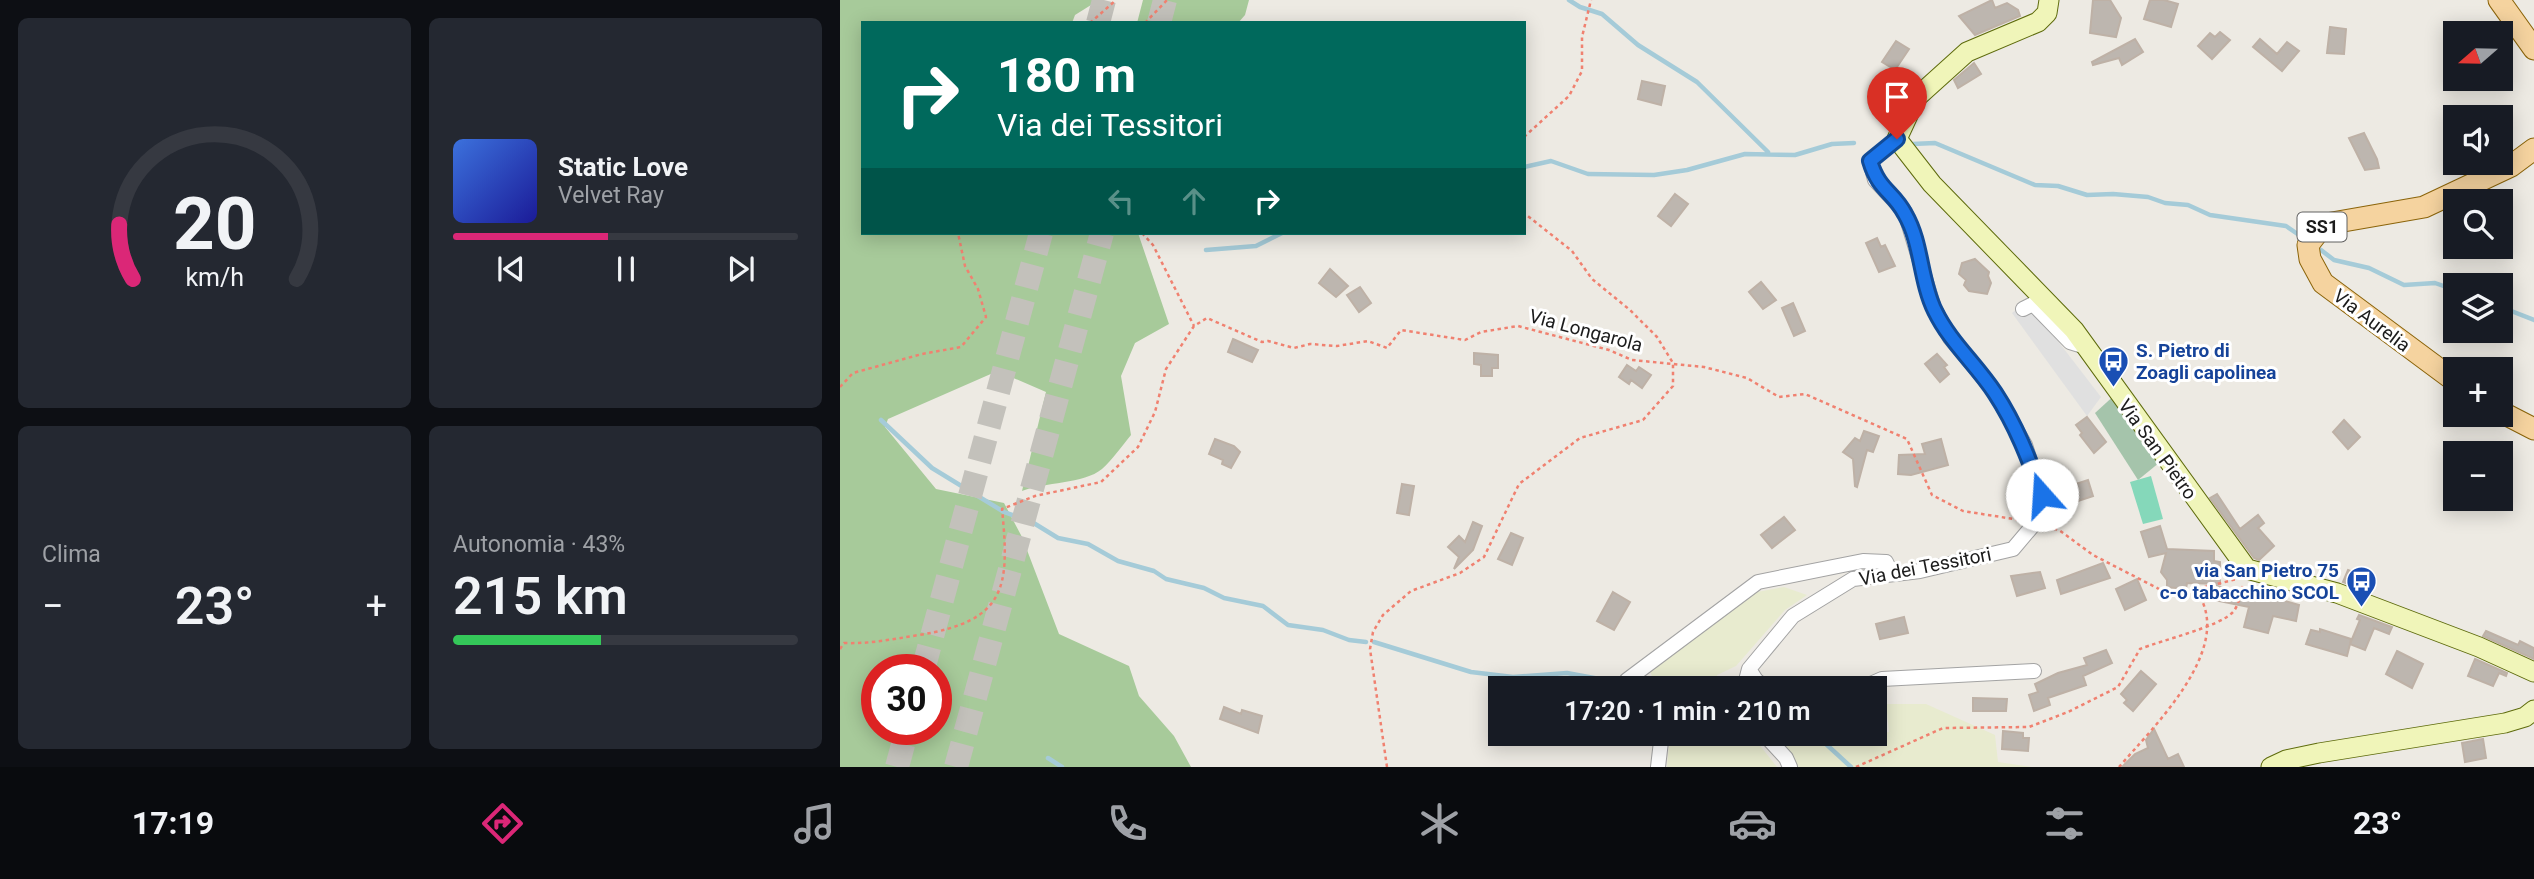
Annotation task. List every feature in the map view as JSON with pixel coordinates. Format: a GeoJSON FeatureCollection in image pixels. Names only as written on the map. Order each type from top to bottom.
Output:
{"type":"FeatureCollection","features":[{"type":"Feature","properties":{"kind":"main road"},"geometry":{"type":"LineString","coordinates":[[2499,0],[2534,49]]}},
{"type":"Feature","properties":{"kind":"main road","name":"Via Aurelia"},"geometry":{"type":"LineString","coordinates":[[2443,373],[2323,283],[2310,259],[2308,245],[2322,227],[2424,207],[2511,166],[2534,149]]}},
{"type":"Feature","properties":{"kind":"main road"},"geometry":{"type":"LineString","coordinates":[[2513,418],[2534,429]]}},
{"type":"Feature","properties":{"kind":"street"},"geometry":{"type":"LineString","coordinates":[[2035,523],[2042,495],[2025,445],[1994,391],[1950,338],[1934,308],[1914,234],[1905,212],[1875,180],[1870,161],[1897,139],[1916,99],[1967,52],[2038,22],[2047,13],[2049,0]]}},
{"type":"Feature","properties":{"kind":"street","name":"Via San Pietro"},"geometry":{"type":"LineString","coordinates":[[1897,139],[1932,184],[2074,330],[2247,569]]}},
{"type":"Feature","properties":{"kind":"street"},"geometry":{"type":"LineString","coordinates":[[2023,309],[2033,304],[2070,342],[2086,347]]}},
{"type":"Feature","properties":{"kind":"street","name":"Via dei Tessitori"},"geometry":{"type":"LineString","coordinates":[[1747,676],[1749,669],[1793,616],[1853,579],[1920,571],[2013,549],[2035,523]]}},
{"type":"Feature","properties":{"kind":"street"},"geometry":{"type":"LineString","coordinates":[[1632,676],[1758,582],[1863,561],[1886,562],[1892,575]]}},
{"type":"Feature","properties":{"kind":"street"},"geometry":{"type":"LineString","coordinates":[[2247,569],[2337,593],[2479,647],[2534,672]]}},
{"type":"Feature","properties":{"kind":"street"},"geometry":{"type":"LineString","coordinates":[[1749,669],[1753,676]]}},
{"type":"Feature","properties":{"kind":"street"},"geometry":{"type":"LineString","coordinates":[[1887,679],[2034,671]]}},
{"type":"Feature","properties":{"kind":"street"},"geometry":{"type":"LineString","coordinates":[[2271,767],[2286,760],[2319,753],[2505,723],[2525,717],[2534,710]]}},
{"type":"Feature","properties":{"kind":"street"},"geometry":{"type":"LineString","coordinates":[[1658,767],[1660,746]]}},
{"type":"Feature","properties":{"kind":"street"},"geometry":{"type":"LineString","coordinates":[[1775,746],[1790,767]]}},
{"type":"Feature","properties":{"kind":"path"},"geometry":{"type":"LineString","coordinates":[[1092,21],[1116,0]]}},
{"type":"Feature","properties":{"kind":"path"},"geometry":{"type":"LineString","coordinates":[[1147,21],[1167,0]]}},
{"type":"Feature","properties":{"kind":"path"},"geometry":{"type":"LineString","coordinates":[[1526,134],[1569,96],[1582,71],[1582,37],[1591,0]]}},
{"type":"Feature","properties":{"kind":"path"},"geometry":{"type":"LineString","coordinates":[[1387,767],[1370,649],[1373,632],[1383,615],[1411,591],[1460,573],[1484,557],[1519,484],[1549,459],[1580,438],[1643,420],[1673,386],[1673,363],[1657,337],[1630,310],[1591,279],[1572,251],[1526,215]]}},
{"type":"Feature","properties":{"kind":"path"},"geometry":{"type":"LineString","coordinates":[[840,387],[853,373],[922,354],[961,347],[986,317],[978,289],[965,266],[958,235]]}},
{"type":"Feature","properties":{"kind":"path"},"geometry":{"type":"LineString","coordinates":[[840,649],[844,643],[886,642],[941,631],[985,613],[996,598],[1006,570],[1002,509],[1035,496],[1069,491],[1101,482],[1138,447],[1155,412],[1166,369],[1194,326],[1153,245],[1144,235]]}},
{"type":"Feature","properties":{"kind":"path","name":"Via Longarola"},"geometry":{"type":"LineString","coordinates":[[1194,326],[1207,318],[1262,342],[1294,348],[1310,344],[1337,346],[1368,341],[1387,348],[1401,330],[1465,340],[1481,332],[1518,326],[1609,350],[1632,360],[1704,366],[1747,378],[1779,397],[1805,394],[1907,439],[1932,495],[1963,511],[2035,523],[2059,530],[2093,555],[2161,590],[2185,592],[2235,582],[2247,569]]}},
{"type":"Feature","properties":{"kind":"path"},"geometry":{"type":"LineString","coordinates":[[1856,767],[1943,728],[2029,726],[2068,712],[2118,687],[2140,649],[2208,625],[2232,613],[2238,604],[2247,569]]}},
{"type":"Feature","properties":{"kind":"path"},"geometry":{"type":"LineString","coordinates":[[2119,767],[2163,716],[2205,652],[2208,625],[2204,601],[2196,590]]}},
{"type":"Feature","properties":{"kind":"green space"},"geometry":{"type":"Polygon","coordinates":[[[840,0],[1099,0],[1075,15],[1073,21],[861,21],[861,235],[1139,235],[1169,324],[1135,343],[1121,376],[1131,435],[1102,469],[1075,480],[1022,491],[1046,392],[1002,373],[993,373],[888,419],[885,427],[936,489],[1004,503],[1022,537],[1059,634],[1129,666],[1139,696],[1174,736],[1191,767],[840,767],[840,0]]]}},
{"type":"Feature","properties":{"kind":"green space"},"geometry":{"type":"Polygon","coordinates":[[[1143,0],[1249,0],[1245,15],[1240,21],[1138,21],[1143,0]]]}},
{"type":"Feature","properties":{"kind":"green space"},"geometry":{"type":"Polygon","coordinates":[[[2118,392],[2165,458],[2138,480],[2095,413],[2118,392]]]}},
{"type":"Feature","properties":{"kind":"green space"},"geometry":{"type":"Polygon","coordinates":[[[2151,476],[2163,519],[2143,524],[2130,482],[2151,476]]]}},
{"type":"Feature","properties":{"kind":"green space"},"geometry":{"type":"Polygon","coordinates":[[[1784,587],[1807,595],[1785,610],[1736,666],[1717,676],[1652,676],[1650,671],[1757,592],[1784,587]]]}},
{"type":"Feature","properties":{"kind":"green space"},"geometry":{"type":"Polygon","coordinates":[[[1887,704],[1926,704],[1995,735],[1998,762],[2032,767],[1796,767],[1781,746],[1887,746],[1887,704]]]}},
{"type":"Feature","properties":{"kind":"green space"},"geometry":{"type":"Polygon","coordinates":[[[1669,746],[1760,746],[1777,767],[1667,767],[1669,746]]]}},
{"type":"Feature","properties":{"kind":"shaded area"},"geometry":{"type":"Polygon","coordinates":[[[2027,301],[2101,397],[2087,416],[2012,313],[2027,301]]]}},
{"type":"Feature","properties":{"kind":"building"},"geometry":{"type":"Polygon","coordinates":[[[1992,0],[1995,8],[2007,3],[2018,10],[2020,16],[1975,35],[1959,16],[1992,0]]]}},
{"type":"Feature","properties":{"kind":"building"},"geometry":{"type":"Polygon","coordinates":[[[2093,0],[2110,0],[2121,18],[2116,37],[2090,33],[2093,0]]]}},
{"type":"Feature","properties":{"kind":"building"},"geometry":{"type":"Polygon","coordinates":[[[2150,0],[2178,4],[2171,27],[2144,19],[2150,0]]]}},
{"type":"Feature","properties":{"kind":"building"},"geometry":{"type":"Polygon","coordinates":[[[2330,27],[2346,29],[2344,54],[2327,53],[2330,27]]]}},
{"type":"Feature","properties":{"kind":"building"},"geometry":{"type":"Polygon","coordinates":[[[2220,32],[2230,40],[2212,59],[2198,46],[2210,33],[2215,37],[2220,32]]]}},
{"type":"Feature","properties":{"kind":"building"},"geometry":{"type":"Polygon","coordinates":[[[2135,39],[2143,52],[2122,65],[2119,58],[2093,65],[2092,62],[2135,39]]]}},
{"type":"Feature","properties":{"kind":"building"},"geometry":{"type":"Polygon","coordinates":[[[2260,39],[2277,54],[2287,42],[2299,51],[2282,71],[2253,47],[2260,39]]]}},
{"type":"Feature","properties":{"kind":"building"},"geometry":{"type":"Polygon","coordinates":[[[1896,41],[1909,49],[1895,70],[1882,62],[1896,41]]]}},
{"type":"Feature","properties":{"kind":"building"},"geometry":{"type":"Polygon","coordinates":[[[1974,63],[1981,74],[1958,88],[1954,80],[1974,63]]]}},
{"type":"Feature","properties":{"kind":"building"},"geometry":{"type":"Polygon","coordinates":[[[1642,81],[1665,86],[1661,105],[1638,99],[1642,81]]]}},
{"type":"Feature","properties":{"kind":"building"},"geometry":{"type":"Polygon","coordinates":[[[2364,133],[2379,168],[2365,170],[2349,138],[2364,133]]]}},
{"type":"Feature","properties":{"kind":"building"},"geometry":{"type":"Polygon","coordinates":[[[1675,194],[1688,204],[1671,226],[1658,216],[1675,194]]]}},
{"type":"Feature","properties":{"kind":"building"},"geometry":{"type":"Polygon","coordinates":[[[1877,238],[1881,247],[1885,245],[1895,266],[1879,272],[1866,243],[1877,238]]]}},
{"type":"Feature","properties":{"kind":"building"},"geometry":{"type":"Polygon","coordinates":[[[1975,259],[1989,272],[1991,283],[1987,294],[1969,291],[1964,285],[1966,280],[1959,274],[1962,263],[1975,259]]]}},
{"type":"Feature","properties":{"kind":"building"},"geometry":{"type":"Polygon","coordinates":[[[1330,269],[1348,286],[1336,297],[1319,283],[1330,269]]]}},
{"type":"Feature","properties":{"kind":"building"},"geometry":{"type":"Polygon","coordinates":[[[1761,282],[1776,300],[1763,309],[1749,292],[1761,282]]]}},
{"type":"Feature","properties":{"kind":"building"},"geometry":{"type":"Polygon","coordinates":[[[1360,287],[1371,303],[1359,312],[1347,295],[1360,287]]]}},
{"type":"Feature","properties":{"kind":"building"},"geometry":{"type":"Polygon","coordinates":[[[1793,303],[1805,331],[1794,336],[1782,308],[1793,303]]]}},
{"type":"Feature","properties":{"kind":"building"},"geometry":{"type":"Polygon","coordinates":[[[1233,339],[1258,350],[1252,362],[1228,352],[1233,339]]]}},
{"type":"Feature","properties":{"kind":"building"},"geometry":{"type":"Polygon","coordinates":[[[1474,353],[1498,355],[1498,368],[1492,368],[1492,376],[1481,376],[1481,365],[1474,364],[1474,353]]]}},
{"type":"Feature","properties":{"kind":"building"},"geometry":{"type":"Polygon","coordinates":[[[1937,354],[1947,365],[1944,367],[1949,374],[1940,382],[1925,364],[1937,354]]]}},
{"type":"Feature","properties":{"kind":"building"},"geometry":{"type":"Polygon","coordinates":[[[1627,365],[1636,371],[1639,367],[1651,375],[1642,388],[1631,380],[1629,384],[1619,377],[1627,365]]]}},
{"type":"Feature","properties":{"kind":"building"},"geometry":{"type":"Polygon","coordinates":[[[2087,417],[2106,442],[2094,453],[2076,425],[2087,417]]]}},
{"type":"Feature","properties":{"kind":"building"},"geometry":{"type":"Polygon","coordinates":[[[2344,420],[2360,437],[2348,449],[2333,432],[2344,420]]]}},
{"type":"Feature","properties":{"kind":"building"},"geometry":{"type":"Polygon","coordinates":[[[1864,431],[1879,436],[1873,452],[1867,450],[1857,487],[1853,459],[1843,452],[1855,438],[1860,441],[1864,431]]]}},
{"type":"Feature","properties":{"kind":"building"},"geometry":{"type":"Polygon","coordinates":[[[1215,439],[1234,446],[1240,452],[1231,468],[1222,464],[1223,460],[1209,454],[1215,439]]]}},
{"type":"Feature","properties":{"kind":"building"},"geometry":{"type":"Polygon","coordinates":[[[1941,439],[1948,465],[1911,475],[1898,474],[1899,455],[1925,454],[1922,444],[1941,439]]]}},
{"type":"Feature","properties":{"kind":"building"},"geometry":{"type":"Polygon","coordinates":[[[2088,480],[2093,496],[2075,502],[2070,486],[2088,480]]]}},
{"type":"Feature","properties":{"kind":"building"},"geometry":{"type":"Polygon","coordinates":[[[1402,484],[1414,486],[1409,515],[1397,513],[1402,484]]]}},
{"type":"Feature","properties":{"kind":"building"},"geometry":{"type":"Polygon","coordinates":[[[2217,494],[2240,529],[2258,515],[2264,523],[2258,528],[2274,546],[2259,560],[2254,558],[2210,498],[2217,494]]]}},
{"type":"Feature","properties":{"kind":"building"},"geometry":{"type":"Polygon","coordinates":[[[1784,517],[1795,530],[1772,548],[1761,535],[1784,517]]]}},
{"type":"Feature","properties":{"kind":"building"},"geometry":{"type":"Polygon","coordinates":[[[1473,522],[1482,526],[1473,550],[1454,569],[1459,557],[1448,547],[1459,536],[1465,542],[1473,522]]]}},
{"type":"Feature","properties":{"kind":"building"},"geometry":{"type":"Polygon","coordinates":[[[2160,526],[2167,549],[2214,551],[2214,561],[2220,562],[2220,584],[2187,583],[2186,589],[2167,587],[2167,580],[2161,572],[2166,553],[2149,557],[2141,532],[2160,526]]]}},
{"type":"Feature","properties":{"kind":"building"},"geometry":{"type":"Polygon","coordinates":[[[1511,533],[1523,538],[1512,565],[1498,559],[1511,533]]]}},
{"type":"Feature","properties":{"kind":"building"},"geometry":{"type":"Polygon","coordinates":[[[2103,563],[2110,578],[2061,594],[2057,580],[2103,563]]]}},
{"type":"Feature","properties":{"kind":"building"},"geometry":{"type":"Polygon","coordinates":[[[2348,570],[2374,581],[2369,592],[2343,582],[2348,570]]]}},
{"type":"Feature","properties":{"kind":"building"},"geometry":{"type":"Polygon","coordinates":[[[2040,572],[2045,588],[2017,596],[2011,576],[2040,572]]]}},
{"type":"Feature","properties":{"kind":"building"},"geometry":{"type":"Polygon","coordinates":[[[2137,579],[2146,600],[2125,610],[2116,589],[2137,579]]]}},
{"type":"Feature","properties":{"kind":"building"},"geometry":{"type":"Polygon","coordinates":[[[2217,586],[2253,595],[2254,592],[2299,605],[2296,621],[2273,616],[2268,633],[2244,627],[2249,607],[2214,600],[2217,586]]]}},
{"type":"Feature","properties":{"kind":"building"},"geometry":{"type":"Polygon","coordinates":[[[1613,592],[1630,602],[1614,630],[1597,621],[1613,592]]]}},
{"type":"Feature","properties":{"kind":"building"},"geometry":{"type":"Polygon","coordinates":[[[2359,615],[2392,627],[2389,634],[2374,628],[2365,650],[2350,644],[2360,620],[2357,619],[2359,615]]]}},
{"type":"Feature","properties":{"kind":"building"},"geometry":{"type":"Polygon","coordinates":[[[1904,617],[1908,633],[1880,639],[1876,624],[1904,617]]]}},
{"type":"Feature","properties":{"kind":"building"},"geometry":{"type":"Polygon","coordinates":[[[2320,629],[2351,639],[2347,656],[2306,644],[2311,630],[2320,632],[2320,629]]]}},
{"type":"Feature","properties":{"kind":"building"},"geometry":{"type":"Polygon","coordinates":[[[2486,631],[2518,645],[2520,641],[2534,648],[2534,659],[2483,636],[2486,631]]]}},
{"type":"Feature","properties":{"kind":"building"},"geometry":{"type":"Polygon","coordinates":[[[2106,650],[2112,663],[2083,676],[2086,685],[2048,698],[2050,705],[2034,711],[2029,695],[2038,692],[2035,684],[2058,673],[2087,665],[2084,658],[2106,650]]]}},
{"type":"Feature","properties":{"kind":"building"},"geometry":{"type":"Polygon","coordinates":[[[2397,651],[2423,664],[2412,688],[2386,674],[2397,651]]]}},
{"type":"Feature","properties":{"kind":"building"},"geometry":{"type":"Polygon","coordinates":[[[2475,659],[2507,673],[2506,676],[2499,673],[2493,686],[2468,676],[2475,659]]]}},
{"type":"Feature","properties":{"kind":"building"},"geometry":{"type":"Polygon","coordinates":[[[2141,671],[2156,684],[2133,711],[2124,703],[2127,700],[2121,694],[2141,671]]]}},
{"type":"Feature","properties":{"kind":"building"},"geometry":{"type":"Polygon","coordinates":[[[1973,698],[2007,699],[2006,711],[1973,711],[1973,698]]]}},
{"type":"Feature","properties":{"kind":"building"},"geometry":{"type":"Polygon","coordinates":[[[1224,707],[1241,714],[1242,710],[1262,716],[1258,733],[1220,719],[1224,707]]]}},
{"type":"Feature","properties":{"kind":"building"},"geometry":{"type":"Polygon","coordinates":[[[2154,729],[2168,759],[2178,754],[2184,767],[2122,767],[2135,754],[2148,748],[2146,740],[2154,729]]]}},
{"type":"Feature","properties":{"kind":"building"},"geometry":{"type":"Polygon","coordinates":[[[2003,731],[2023,733],[2023,738],[2029,738],[2028,751],[2002,749],[2003,731]]]}},
{"type":"Feature","properties":{"kind":"building"},"geometry":{"type":"Polygon","coordinates":[[[2483,739],[2486,758],[2465,762],[2462,743],[2483,739]]]}},
{"type":"Feature","properties":{"kind":"waterway"},"geometry":{"type":"LineString","coordinates":[[1569,0],[1580,7],[1602,14],[1638,45],[1697,82],[1768,152]]}},
{"type":"Feature","properties":{"kind":"waterway"},"geometry":{"type":"LineString","coordinates":[[1526,167],[1551,161],[1588,174],[1654,175],[1687,170],[1745,154],[1795,155],[1832,144],[1854,143]]}},
{"type":"Feature","properties":{"kind":"waterway"},"geometry":{"type":"LineString","coordinates":[[1912,144],[1935,143],[2035,185],[2058,186],[2087,195],[2148,197],[2165,203],[2188,205],[2210,215],[2286,226],[2299,235]]}},
{"type":"Feature","properties":{"kind":"waterway"},"geometry":{"type":"LineString","coordinates":[[1206,250],[1256,246],[1278,235]]}},
{"type":"Feature","properties":{"kind":"waterway"},"geometry":{"type":"LineString","coordinates":[[2321,250],[2334,260],[2369,268],[2404,285],[2435,283],[2443,286]]}},
{"type":"Feature","properties":{"kind":"waterway"},"geometry":{"type":"LineString","coordinates":[[2513,312],[2534,320]]}},
{"type":"Feature","properties":{"kind":"waterway"},"geometry":{"type":"LineString","coordinates":[[881,420],[932,468],[1004,512],[1032,522],[1058,538],[1088,544],[1118,561],[1154,571],[1166,579],[1204,588],[1224,598],[1263,606],[1288,625],[1323,630],[1349,640],[1366,642]]}},
{"type":"Feature","properties":{"kind":"waterway"},"geometry":{"type":"LineString","coordinates":[[1374,642],[1471,672],[1505,676]]}},
{"type":"Feature","properties":{"kind":"waterway"},"geometry":{"type":"LineString","coordinates":[[1526,676],[1567,673],[1583,676]]}},
{"type":"Feature","properties":{"kind":"waterway"},"geometry":{"type":"LineString","coordinates":[[1828,746],[1851,767]]}},
{"type":"Feature","properties":{"kind":"waterway"},"geometry":{"type":"LineString","coordinates":[[1048,758],[1062,767]]}},
{"type":"Feature","properties":{"kind":"tunnel"},"geometry":{"type":"LineString","coordinates":[[1099,21],[1104,0]]}},
{"type":"Feature","properties":{"kind":"tunnel"},"geometry":{"type":"LineString","coordinates":[[1160,21],[1165,0]]}},
{"type":"Feature","properties":{"kind":"tunnel"},"geometry":{"type":"LineString","coordinates":[[927,654],[1040,235]]}},
{"type":"Feature","properties":{"kind":"tunnel"},"geometry":{"type":"LineString","coordinates":[[956,767],[1101,235]]}},
{"type":"Feature","properties":{"kind":"tunnel"},"geometry":{"type":"LineString","coordinates":[[897,767],[903,745]]}},
{"type":"Feature","properties":{"kind":"place","name":"S. Pietro di Zoagli capolinea"},"geometry":{"type":"Point","coordinates":[2113,388]}},
{"type":"Feature","properties":{"kind":"place","name":"via San Pietro 75 c-o tabacchino SCOL"},"geometry":{"type":"Point","coordinates":[2362,608]}},
{"type":"Feature","properties":{"kind":"route"},"geometry":{"type":"LineString","coordinates":[[1897,139],[1870,161],[1875,180],[1905,212],[1914,234],[1934,308],[1950,338],[1994,391],[2025,445],[2042,495]]}}]}
